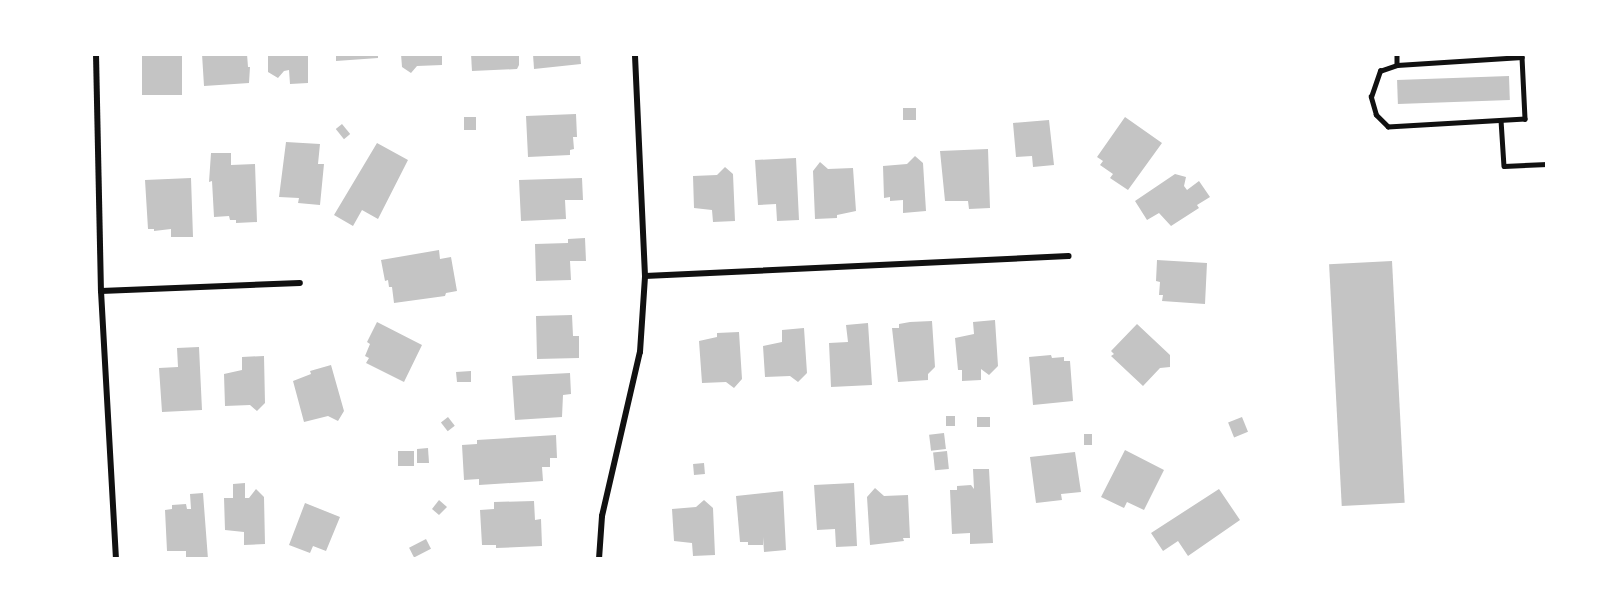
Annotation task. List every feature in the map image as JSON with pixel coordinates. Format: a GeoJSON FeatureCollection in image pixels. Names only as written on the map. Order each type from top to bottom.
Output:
{"type":"FeatureCollection","features":[{"type":"Feature","properties":{"kind":"street"},"geometry":{"type":"LineString","coordinates":[[96,54],[102,291],[116,559]]}},
{"type":"Feature","properties":{"kind":"street"},"geometry":{"type":"LineString","coordinates":[[599,559],[602,516],[628,414],[640,352],[645,276],[635,54]]}},
{"type":"Feature","properties":{"kind":"street"},"geometry":{"type":"LineString","coordinates":[[645,276],[1069,256]]}},
{"type":"Feature","properties":{"kind":"street"},"geometry":{"type":"LineString","coordinates":[[102,291],[300,283]]}},
{"type":"Feature","properties":{"kind":"lane"},"geometry":{"type":"LineString","coordinates":[[1397,54],[1397,65]]}},
{"type":"Feature","properties":{"kind":"lane"},"geometry":{"type":"LineString","coordinates":[[1522,57],[1525,119],[1502,120],[1388,127],[1376,116],[1371,97],[1380,71],[1397,65],[1522,57]]}},
{"type":"Feature","properties":{"kind":"lane"},"geometry":{"type":"LineString","coordinates":[[1502,120],[1504,166],[1547,164]]}},
{"type":"Feature","properties":{"kind":"building"},"geometry":{"type":"Polygon","coordinates":[[[142,54],[182,54],[182,95],[142,95],[142,54]]]}},
{"type":"Feature","properties":{"kind":"building"},"geometry":{"type":"Polygon","coordinates":[[[202,54],[247,54],[248,67],[250,67],[249,83],[204,86],[202,54]]]}},
{"type":"Feature","properties":{"kind":"building"},"geometry":{"type":"Polygon","coordinates":[[[268,54],[308,54],[308,83],[290,84],[289,70],[284,71],[278,78],[268,72],[268,54]]]}},
{"type":"Feature","properties":{"kind":"building"},"geometry":{"type":"Polygon","coordinates":[[[336,54],[378,54],[378,58],[336,61],[336,54]]]}},
{"type":"Feature","properties":{"kind":"building"},"geometry":{"type":"Polygon","coordinates":[[[401,54],[442,54],[442,65],[417,66],[411,73],[402,67],[401,54]]]}},
{"type":"Feature","properties":{"kind":"building"},"geometry":{"type":"Polygon","coordinates":[[[471,54],[519,54],[519,65],[517,69],[472,71],[471,54]]]}},
{"type":"Feature","properties":{"kind":"building"},"geometry":{"type":"Polygon","coordinates":[[[533,54],[580,54],[581,64],[534,69],[533,54]]]}},
{"type":"Feature","properties":{"kind":"building"},"geometry":{"type":"Polygon","coordinates":[[[1509,76],[1510,100],[1398,104],[1397,80],[1509,76]]]}},
{"type":"Feature","properties":{"kind":"building"},"geometry":{"type":"Polygon","coordinates":[[[903,108],[916,108],[916,120],[903,120],[903,108]]]}},
{"type":"Feature","properties":{"kind":"building"},"geometry":{"type":"Polygon","coordinates":[[[576,114],[577,137],[573,137],[574,149],[570,150],[570,155],[528,157],[526,116],[576,114]]]}},
{"type":"Feature","properties":{"kind":"building"},"geometry":{"type":"Polygon","coordinates":[[[464,117],[476,117],[476,130],[464,130],[464,117]]]}},
{"type":"Feature","properties":{"kind":"building"},"geometry":{"type":"Polygon","coordinates":[[[1125,117],[1162,143],[1128,190],[1110,178],[1113,174],[1100,165],[1103,161],[1097,157],[1125,117]]]}},
{"type":"Feature","properties":{"kind":"building"},"geometry":{"type":"Polygon","coordinates":[[[1049,120],[1054,165],[1033,167],[1032,156],[1016,157],[1013,123],[1049,120]]]}},
{"type":"Feature","properties":{"kind":"building"},"geometry":{"type":"Polygon","coordinates":[[[342,124],[350,134],[344,139],[336,129],[342,124]]]}},
{"type":"Feature","properties":{"kind":"building"},"geometry":{"type":"Polygon","coordinates":[[[286,142],[320,144],[318,164],[324,164],[320,205],[298,203],[299,198],[279,197],[286,142]]]}},
{"type":"Feature","properties":{"kind":"building"},"geometry":{"type":"Polygon","coordinates":[[[377,143],[408,160],[378,219],[362,210],[353,226],[334,215],[377,143]]]}},
{"type":"Feature","properties":{"kind":"building"},"geometry":{"type":"Polygon","coordinates":[[[988,149],[990,208],[969,209],[968,201],[945,201],[940,151],[988,149]]]}},
{"type":"Feature","properties":{"kind":"building"},"geometry":{"type":"Polygon","coordinates":[[[211,153],[231,153],[231,165],[255,164],[257,222],[236,223],[236,220],[230,220],[229,216],[214,217],[212,181],[209,182],[211,153]]]}},
{"type":"Feature","properties":{"kind":"building"},"geometry":{"type":"Polygon","coordinates":[[[915,156],[923,163],[926,211],[903,213],[903,200],[890,201],[890,197],[884,198],[883,166],[907,164],[915,156]]]}},
{"type":"Feature","properties":{"kind":"building"},"geometry":{"type":"Polygon","coordinates":[[[796,158],[799,220],[777,221],[776,204],[758,205],[755,160],[796,158]]]}},
{"type":"Feature","properties":{"kind":"building"},"geometry":{"type":"Polygon","coordinates":[[[820,162],[828,169],[853,168],[856,211],[837,215],[837,218],[815,219],[813,171],[820,162]]]}},
{"type":"Feature","properties":{"kind":"building"},"geometry":{"type":"Polygon","coordinates":[[[725,167],[733,174],[735,221],[713,222],[712,210],[694,208],[693,176],[717,175],[725,167]]]}},
{"type":"Feature","properties":{"kind":"building"},"geometry":{"type":"Polygon","coordinates":[[[1175,174],[1186,177],[1184,186],[1187,190],[1199,181],[1210,197],[1197,205],[1199,208],[1171,226],[1159,213],[1147,220],[1135,201],[1175,174]]]}},
{"type":"Feature","properties":{"kind":"building"},"geometry":{"type":"Polygon","coordinates":[[[191,178],[193,237],[171,237],[171,229],[154,231],[154,229],[148,229],[145,180],[191,178]]]}},
{"type":"Feature","properties":{"kind":"building"},"geometry":{"type":"Polygon","coordinates":[[[582,178],[583,200],[565,200],[566,219],[521,221],[519,180],[582,178]]]}},
{"type":"Feature","properties":{"kind":"building"},"geometry":{"type":"Polygon","coordinates":[[[585,238],[586,261],[570,261],[571,280],[536,281],[535,244],[568,243],[568,239],[585,238]]]}},
{"type":"Feature","properties":{"kind":"building"},"geometry":{"type":"Polygon","coordinates":[[[439,250],[440,259],[451,257],[457,291],[446,293],[445,296],[394,303],[392,287],[389,287],[388,280],[385,281],[381,260],[439,250]]]}},
{"type":"Feature","properties":{"kind":"building"},"geometry":{"type":"Polygon","coordinates":[[[1157,260],[1207,263],[1205,304],[1162,301],[1163,295],[1159,295],[1160,282],[1156,281],[1157,260]]]}},
{"type":"Feature","properties":{"kind":"building"},"geometry":{"type":"Polygon","coordinates":[[[1392,261],[1405,503],[1342,506],[1329,264],[1392,261]]]}},
{"type":"Feature","properties":{"kind":"building"},"geometry":{"type":"Polygon","coordinates":[[[572,315],[573,336],[579,336],[579,358],[537,359],[536,316],[572,315]]]}},
{"type":"Feature","properties":{"kind":"building"},"geometry":{"type":"Polygon","coordinates":[[[995,320],[998,366],[989,375],[981,369],[981,380],[962,381],[962,370],[958,370],[955,338],[974,334],[973,322],[995,320]]]}},
{"type":"Feature","properties":{"kind":"building"},"geometry":{"type":"Polygon","coordinates":[[[932,321],[935,367],[928,374],[928,380],[898,382],[892,328],[899,328],[899,324],[910,322],[932,321]]]}},
{"type":"Feature","properties":{"kind":"building"},"geometry":{"type":"Polygon","coordinates":[[[377,322],[422,345],[404,382],[366,363],[369,358],[365,356],[370,344],[367,342],[377,322]]]}},
{"type":"Feature","properties":{"kind":"building"},"geometry":{"type":"Polygon","coordinates":[[[868,323],[872,385],[831,387],[829,343],[848,342],[846,325],[868,323]]]}},
{"type":"Feature","properties":{"kind":"building"},"geometry":{"type":"Polygon","coordinates":[[[1137,324],[1170,355],[1170,367],[1160,368],[1143,386],[1111,356],[1114,354],[1111,351],[1137,324]]]}},
{"type":"Feature","properties":{"kind":"building"},"geometry":{"type":"Polygon","coordinates":[[[804,328],[807,373],[798,382],[790,376],[765,377],[763,346],[782,342],[782,330],[804,328]]]}},
{"type":"Feature","properties":{"kind":"building"},"geometry":{"type":"Polygon","coordinates":[[[739,332],[742,379],[734,388],[726,382],[702,383],[699,341],[717,337],[717,333],[739,332]]]}},
{"type":"Feature","properties":{"kind":"building"},"geometry":{"type":"Polygon","coordinates":[[[199,347],[202,410],[162,412],[159,368],[178,367],[177,348],[199,347]]]}},
{"type":"Feature","properties":{"kind":"building"},"geometry":{"type":"Polygon","coordinates":[[[1051,355],[1052,358],[1064,357],[1064,361],[1070,361],[1073,401],[1033,405],[1029,357],[1051,355]]]}},
{"type":"Feature","properties":{"kind":"building"},"geometry":{"type":"Polygon","coordinates":[[[264,356],[265,403],[257,411],[250,405],[225,406],[224,374],[242,370],[242,357],[264,356]]]}},
{"type":"Feature","properties":{"kind":"building"},"geometry":{"type":"Polygon","coordinates":[[[331,365],[344,411],[338,421],[328,416],[304,422],[293,381],[311,374],[310,371],[331,365]]]}},
{"type":"Feature","properties":{"kind":"building"},"geometry":{"type":"Polygon","coordinates":[[[471,371],[471,382],[457,382],[456,372],[471,371]]]}},
{"type":"Feature","properties":{"kind":"building"},"geometry":{"type":"Polygon","coordinates":[[[570,373],[571,394],[563,395],[562,417],[515,420],[512,376],[570,373]]]}},
{"type":"Feature","properties":{"kind":"building"},"geometry":{"type":"Polygon","coordinates":[[[946,416],[955,416],[955,426],[946,426],[946,416]]]}},
{"type":"Feature","properties":{"kind":"building"},"geometry":{"type":"Polygon","coordinates":[[[448,417],[455,426],[448,431],[441,423],[448,417]]]}},
{"type":"Feature","properties":{"kind":"building"},"geometry":{"type":"Polygon","coordinates":[[[977,417],[990,417],[990,427],[977,427],[977,417]]]}},
{"type":"Feature","properties":{"kind":"building"},"geometry":{"type":"Polygon","coordinates":[[[1242,417],[1248,432],[1234,437],[1228,423],[1242,417]]]}},
{"type":"Feature","properties":{"kind":"building"},"geometry":{"type":"Polygon","coordinates":[[[944,433],[946,449],[931,451],[929,435],[944,433]]]}},
{"type":"Feature","properties":{"kind":"building"},"geometry":{"type":"Polygon","coordinates":[[[1084,434],[1092,434],[1092,445],[1084,445],[1084,434]]]}},
{"type":"Feature","properties":{"kind":"building"},"geometry":{"type":"Polygon","coordinates":[[[556,435],[557,458],[550,458],[550,467],[542,467],[543,481],[479,485],[479,479],[464,480],[462,445],[477,444],[477,440],[556,435]]]}},
{"type":"Feature","properties":{"kind":"building"},"geometry":{"type":"Polygon","coordinates":[[[428,448],[429,463],[417,463],[417,449],[428,448]]]}},
{"type":"Feature","properties":{"kind":"building"},"geometry":{"type":"Polygon","coordinates":[[[1125,450],[1164,470],[1144,510],[1127,502],[1124,508],[1101,497],[1125,450]]]}},
{"type":"Feature","properties":{"kind":"building"},"geometry":{"type":"Polygon","coordinates":[[[398,451],[414,451],[414,466],[398,466],[398,451]]]}},
{"type":"Feature","properties":{"kind":"building"},"geometry":{"type":"Polygon","coordinates":[[[947,451],[949,469],[935,470],[933,452],[947,451]]]}},
{"type":"Feature","properties":{"kind":"building"},"geometry":{"type":"Polygon","coordinates":[[[1075,452],[1081,492],[1061,494],[1062,500],[1036,503],[1030,457],[1075,452]]]}},
{"type":"Feature","properties":{"kind":"building"},"geometry":{"type":"Polygon","coordinates":[[[704,463],[705,474],[694,475],[693,464],[704,463]]]}},
{"type":"Feature","properties":{"kind":"building"},"geometry":{"type":"Polygon","coordinates":[[[973,469],[989,469],[993,543],[970,544],[970,533],[952,534],[950,490],[957,490],[957,486],[971,485],[974,489],[973,469]]]}},
{"type":"Feature","properties":{"kind":"building"},"geometry":{"type":"Polygon","coordinates":[[[245,483],[245,498],[249,498],[256,489],[264,497],[265,544],[244,545],[244,532],[225,530],[224,498],[233,498],[233,484],[245,483]]]}},
{"type":"Feature","properties":{"kind":"building"},"geometry":{"type":"Polygon","coordinates":[[[854,483],[857,546],[836,547],[835,529],[817,530],[814,485],[854,483]]]}},
{"type":"Feature","properties":{"kind":"building"},"geometry":{"type":"Polygon","coordinates":[[[875,488],[884,496],[908,495],[910,538],[903,538],[904,541],[870,545],[867,497],[875,488]]]}},
{"type":"Feature","properties":{"kind":"building"},"geometry":{"type":"Polygon","coordinates":[[[1219,489],[1240,520],[1188,556],[1178,541],[1163,551],[1151,533],[1219,489]]]}},
{"type":"Feature","properties":{"kind":"building"},"geometry":{"type":"Polygon","coordinates":[[[783,491],[786,550],[764,552],[763,537],[763,545],[748,545],[748,542],[740,542],[736,496],[783,491]]]}},
{"type":"Feature","properties":{"kind":"building"},"geometry":{"type":"Polygon","coordinates":[[[203,493],[208,559],[186,559],[186,551],[167,551],[165,510],[172,509],[172,505],[186,504],[187,509],[191,509],[190,494],[203,493]]]}},
{"type":"Feature","properties":{"kind":"building"},"geometry":{"type":"Polygon","coordinates":[[[439,500],[447,507],[439,515],[432,509],[439,500]]]}},
{"type":"Feature","properties":{"kind":"building"},"geometry":{"type":"Polygon","coordinates":[[[704,500],[713,508],[715,555],[693,556],[692,543],[674,541],[672,509],[696,507],[704,500]]]}},
{"type":"Feature","properties":{"kind":"building"},"geometry":{"type":"Polygon","coordinates":[[[534,501],[535,520],[541,519],[542,546],[496,548],[496,545],[482,545],[480,510],[494,509],[494,502],[534,501]]]}},
{"type":"Feature","properties":{"kind":"building"},"geometry":{"type":"Polygon","coordinates":[[[305,503],[340,517],[326,551],[313,546],[310,553],[289,545],[305,503]]]}},
{"type":"Feature","properties":{"kind":"building"},"geometry":{"type":"Polygon","coordinates":[[[426,539],[431,549],[414,557],[409,548],[426,539]]]}}]}
